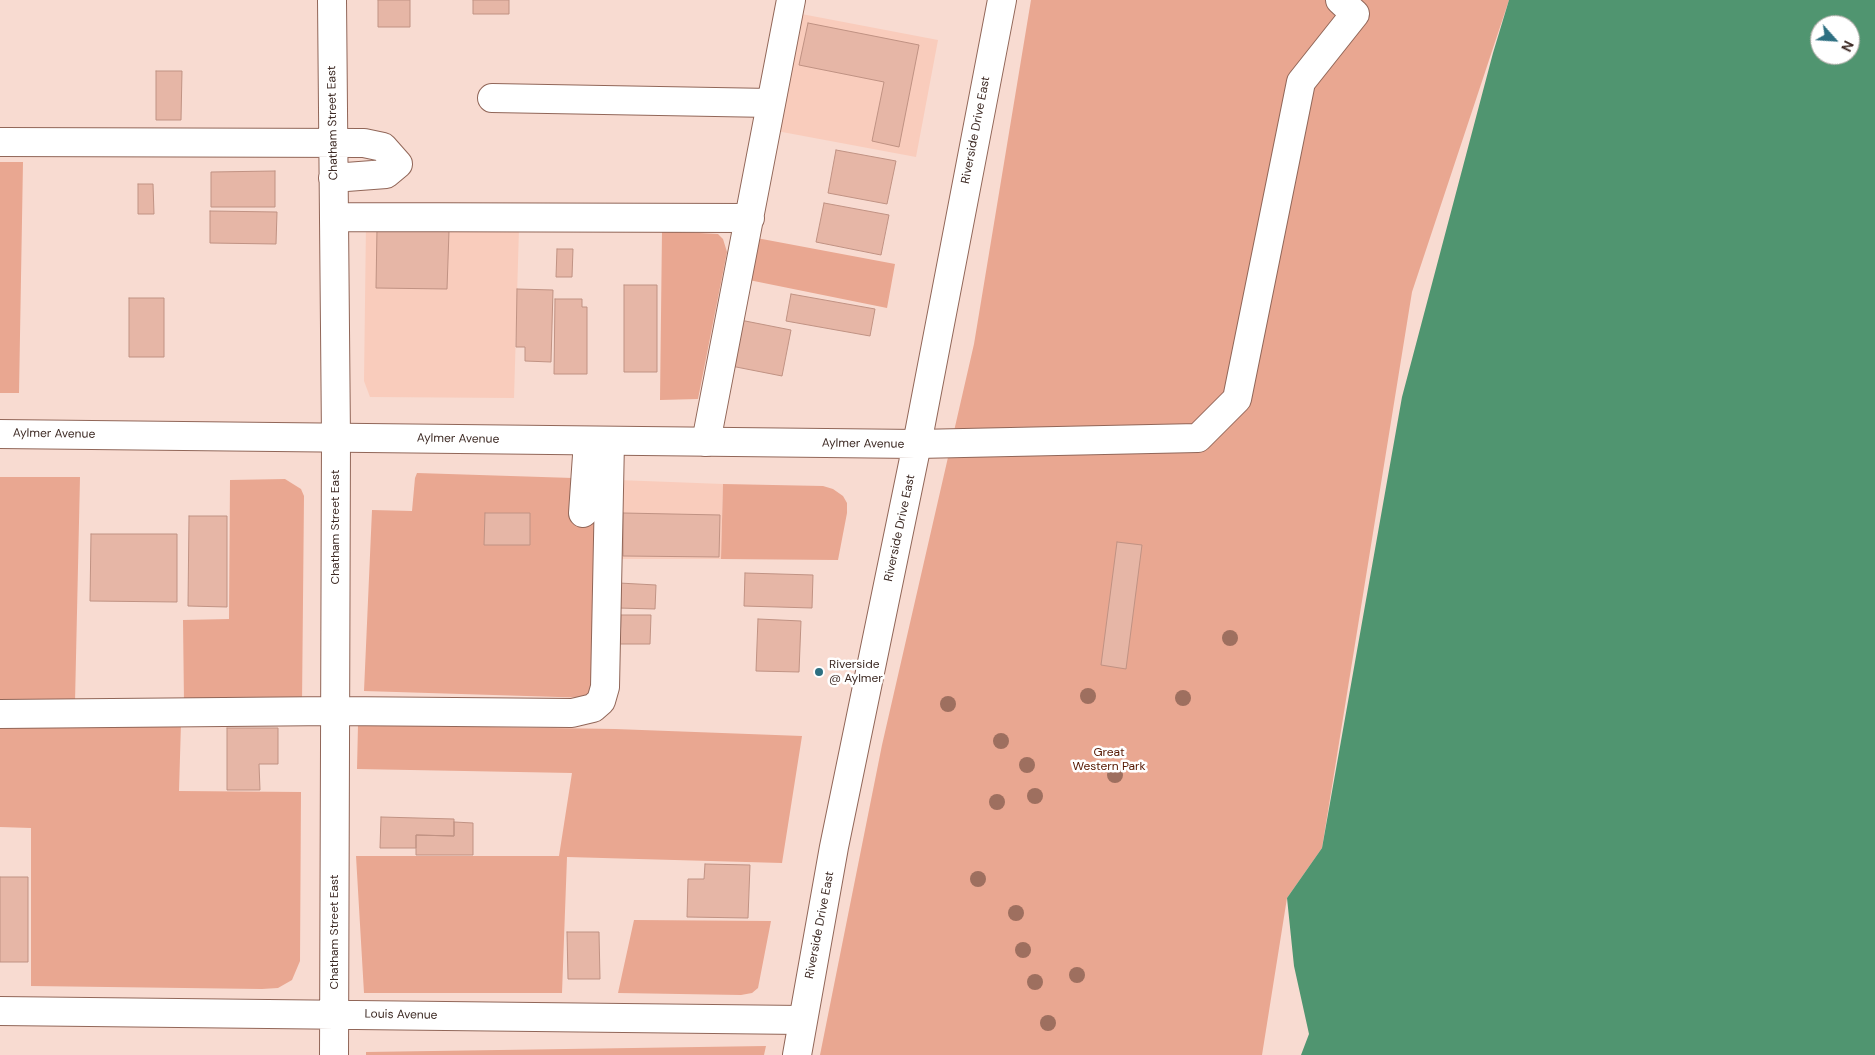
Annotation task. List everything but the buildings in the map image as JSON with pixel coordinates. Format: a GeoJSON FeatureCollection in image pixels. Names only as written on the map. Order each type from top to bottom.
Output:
{"type":"FeatureCollection","features":[{"type":"Feature","properties":{"kind":"street","name":"Chatham Street East"},"geometry":{"type":"LineString","coordinates":[[332,0],[336,438],[334,1055]]}},
{"type":"Feature","properties":{"kind":"street"},"geometry":{"type":"LineString","coordinates":[[706,442],[791,0]]}},
{"type":"Feature","properties":{"kind":"street","name":"Riverside Drive East"},"geometry":{"type":"LineString","coordinates":[[797,1055],[834,847],[917,444],[1002,0]]}},
{"type":"Feature","properties":{"kind":"street","name":"Aylmer Avenue"},"geometry":{"type":"LineString","coordinates":[[0,434],[917,444],[1198,438],[1237,399],[1301,82],[1354,5]]}},
{"type":"Feature","properties":{"kind":"street"},"geometry":{"type":"LineString","coordinates":[[492,98],[771,103]]}},
{"type":"Feature","properties":{"kind":"street"},"geometry":{"type":"LineString","coordinates":[[0,142],[364,143],[384,147],[398,164],[386,174],[333,178]]}},
{"type":"Feature","properties":{"kind":"street"},"geometry":{"type":"LineString","coordinates":[[334,217],[750,218]]}},
{"type":"Feature","properties":{"kind":"street"},"geometry":{"type":"LineString","coordinates":[[583,513],[599,441]]}},
{"type":"Feature","properties":{"kind":"street"},"geometry":{"type":"LineString","coordinates":[[0,714],[336,711],[572,713],[586,711],[598,706],[605,687],[599,441]]}},
{"type":"Feature","properties":{"kind":"street","name":"Louis Avenue"},"geometry":{"type":"LineString","coordinates":[[0,1011],[802,1020]]}},
{"type":"Feature","properties":{"kind":"shaded area"},"geometry":{"type":"Polygon","coordinates":[[[1509,0],[1875,0],[1875,1055],[1301,1055],[1309,1034],[1294,966],[1287,898],[1322,848],[1402,397],[1493,53],[1509,0]]]}},
{"type":"Feature","properties":{"kind":"shaded area"},"geometry":{"type":"Polygon","coordinates":[[[791,12],[938,40],[916,157],[766,129],[791,12]]]}},
{"type":"Feature","properties":{"kind":"shaded area"},"geometry":{"type":"Polygon","coordinates":[[[366,223],[519,228],[514,398],[370,397],[364,381],[366,223]]]}},
{"type":"Feature","properties":{"kind":"shaded area"},"geometry":{"type":"Polygon","coordinates":[[[618,480],[723,484],[721,559],[619,559],[618,480]]]}},
{"type":"Feature","properties":{"kind":"green space","name":"Great Western Park"},"geometry":{"type":"Polygon","coordinates":[[[1031,0],[1509,0],[1412,292],[1322,848],[1287,898],[1262,1055],[820,1055],[882,745],[974,344],[1031,0]]]}},
{"type":"Feature","properties":{"kind":"green space"},"geometry":{"type":"Polygon","coordinates":[[[0,162],[23,162],[19,393],[0,393],[0,162]]]}},
{"type":"Feature","properties":{"kind":"green space"},"geometry":{"type":"Polygon","coordinates":[[[662,231],[718,234],[723,239],[727,252],[698,399],[660,400],[662,231]]]}},
{"type":"Feature","properties":{"kind":"green space"},"geometry":{"type":"Polygon","coordinates":[[[746,236],[895,264],[887,308],[739,278],[746,236]]]}},
{"type":"Feature","properties":{"kind":"green space"},"geometry":{"type":"Polygon","coordinates":[[[417,473],[573,478],[596,513],[591,698],[364,691],[372,510],[412,511],[417,473]]]}},
{"type":"Feature","properties":{"kind":"green space"},"geometry":{"type":"Polygon","coordinates":[[[0,477],[80,477],[75,702],[0,703],[0,477]]]}},
{"type":"Feature","properties":{"kind":"green space"},"geometry":{"type":"Polygon","coordinates":[[[285,479],[301,489],[304,496],[302,704],[184,703],[183,620],[229,619],[230,480],[285,479]]]}},
{"type":"Feature","properties":{"kind":"green space"},"geometry":{"type":"Polygon","coordinates":[[[723,484],[823,486],[833,489],[843,496],[847,503],[847,513],[838,560],[721,559],[723,484]]]}},
{"type":"Feature","properties":{"kind":"green space"},"geometry":{"type":"Polygon","coordinates":[[[181,723],[179,791],[301,792],[300,961],[292,980],[278,988],[262,989],[31,986],[31,828],[0,827],[0,724],[181,723]]]}},
{"type":"Feature","properties":{"kind":"green space"},"geometry":{"type":"Polygon","coordinates":[[[358,725],[615,729],[802,736],[782,863],[567,857],[562,993],[364,993],[356,856],[559,856],[572,773],[357,769],[358,725]]]}},
{"type":"Feature","properties":{"kind":"green space"},"geometry":{"type":"Polygon","coordinates":[[[634,920],[771,921],[758,988],[752,993],[741,995],[618,993],[634,920]]]}},
{"type":"Feature","properties":{"kind":"green space"},"geometry":{"type":"Polygon","coordinates":[[[766,1046],[764,1055],[366,1055],[366,1052],[766,1046]]]}},
{"type":"Feature","properties":{"kind":"place","name":"Riverside @ Aylmer"},"geometry":{"type":"Point","coordinates":[819,672]}}]}
